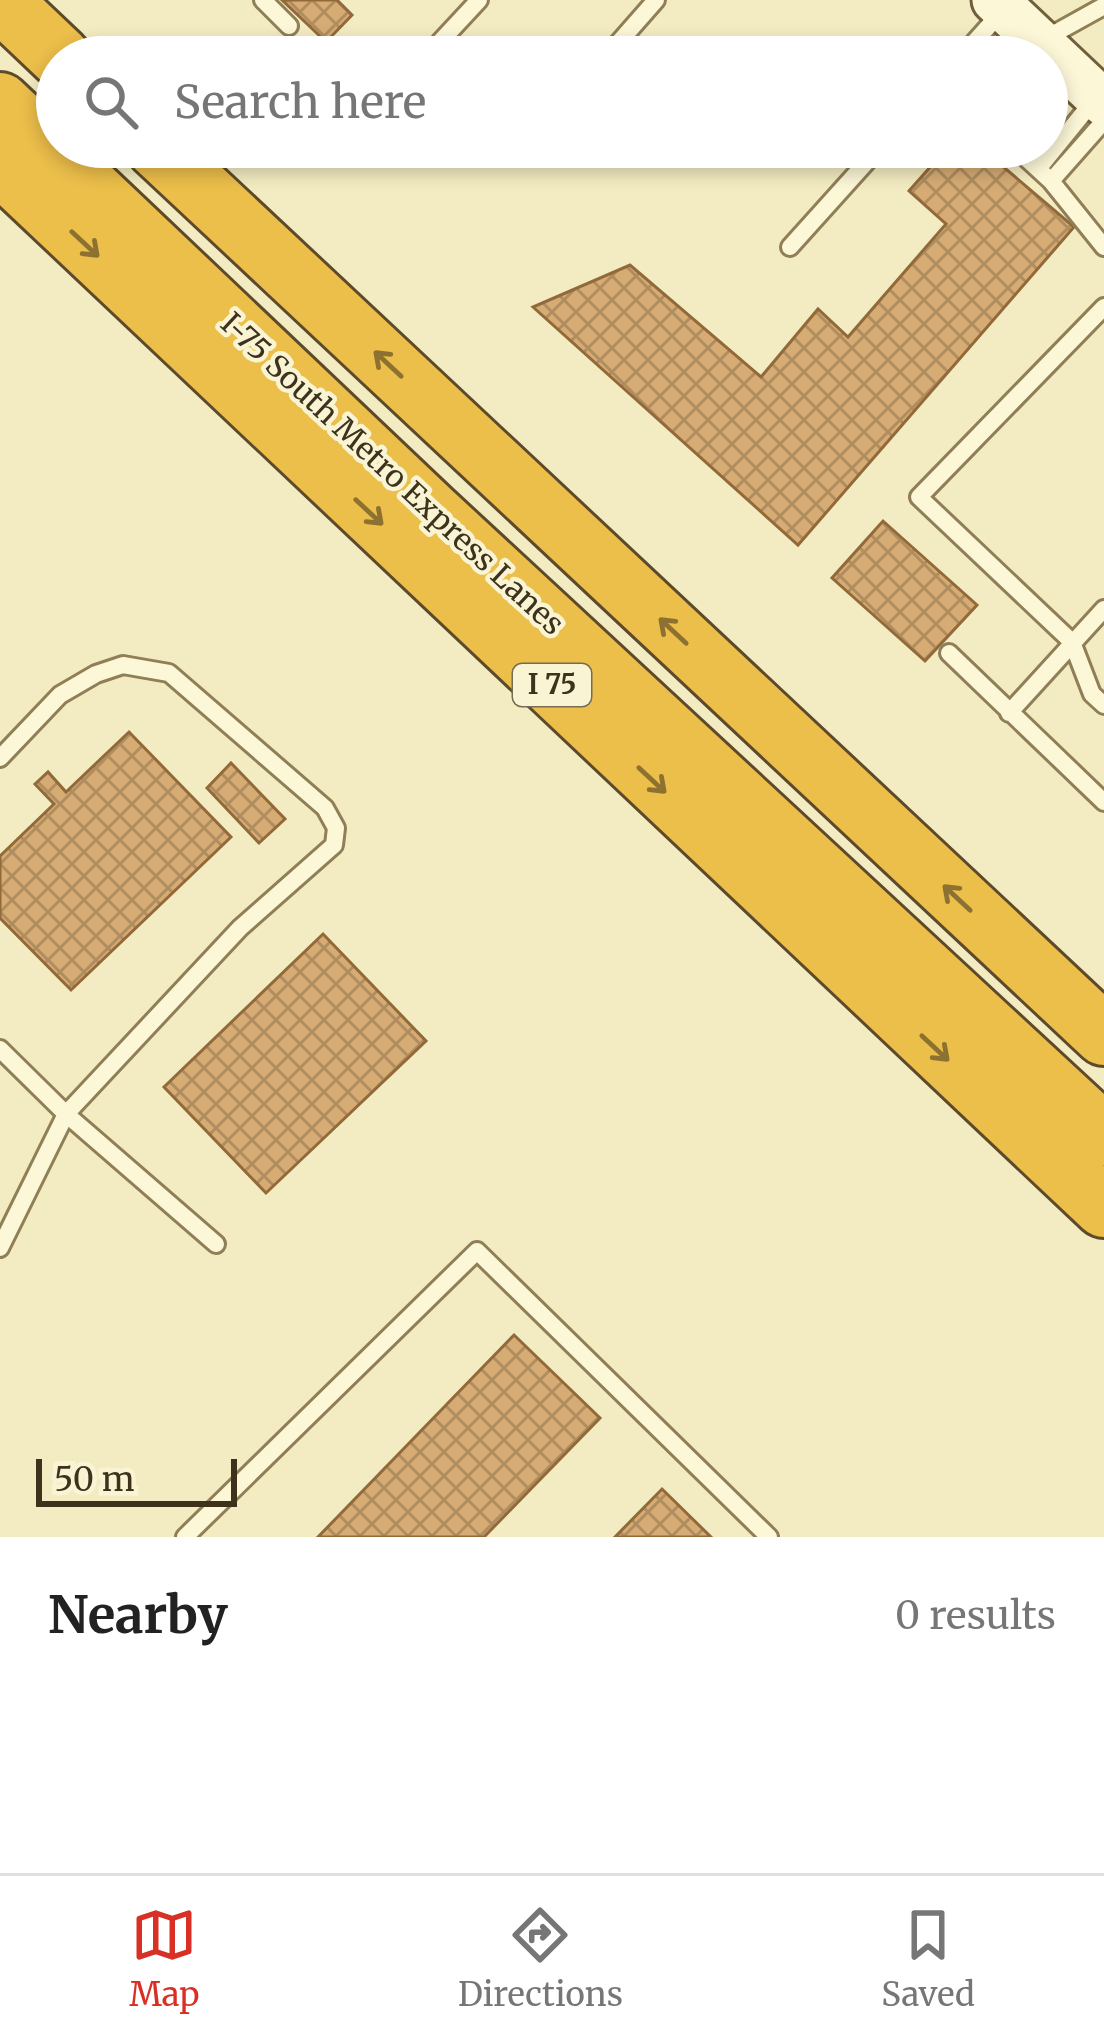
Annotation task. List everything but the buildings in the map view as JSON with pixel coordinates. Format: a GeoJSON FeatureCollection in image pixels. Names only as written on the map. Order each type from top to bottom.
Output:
{"type":"FeatureCollection","features":[{"type":"Feature","properties":{"kind":"highway"},"geometry":{"type":"LineString","coordinates":[[0,0],[38,36]]}},
{"type":"Feature","properties":{"kind":"highway","name":"I-75 South Metro Express Lanes"},"geometry":{"type":"LineString","coordinates":[[0,103],[36,137]]}},
{"type":"Feature","properties":{"kind":"highway","name":"I 75"},"geometry":{"type":"LineString","coordinates":[[0,164],[1104,1207]]}},
{"type":"Feature","properties":{"kind":"highway","name":"I-75 South Metro Express Lanes"},"geometry":{"type":"LineString","coordinates":[[68,168],[413,495],[1104,1135]]}},
{"type":"Feature","properties":{"kind":"highway"},"geometry":{"type":"LineString","coordinates":[[178,168],[1104,1036]]}},
{"type":"Feature","properties":{"kind":"street"},"geometry":{"type":"LineString","coordinates":[[1000,4],[1035,36]]}},
{"type":"Feature","properties":{"kind":"street"},"geometry":{"type":"LineString","coordinates":[[1068,71],[1102,107]]}},
{"type":"Feature","properties":{"kind":"lane"},"geometry":{"type":"LineString","coordinates":[[263,0],[289,26]]}},
{"type":"Feature","properties":{"kind":"lane"},"geometry":{"type":"LineString","coordinates":[[446,36],[479,0]]}},
{"type":"Feature","properties":{"kind":"lane"},"geometry":{"type":"LineString","coordinates":[[624,36],[656,0]]}},
{"type":"Feature","properties":{"kind":"lane"},"geometry":{"type":"LineString","coordinates":[[976,36],[1000,4]]}},
{"type":"Feature","properties":{"kind":"lane"},"geometry":{"type":"LineString","coordinates":[[1049,36],[1104,6]]}},
{"type":"Feature","properties":{"kind":"lane"},"geometry":{"type":"LineString","coordinates":[[1068,147],[1102,107]]}},
{"type":"Feature","properties":{"kind":"lane"},"geometry":{"type":"LineString","coordinates":[[1068,147],[1102,107]]}},
{"type":"Feature","properties":{"kind":"lane"},"geometry":{"type":"LineString","coordinates":[[790,247],[861,168]]}},
{"type":"Feature","properties":{"kind":"lane"},"geometry":{"type":"LineString","coordinates":[[1036,168],[1104,247]]}},
{"type":"Feature","properties":{"kind":"lane"},"geometry":{"type":"LineString","coordinates":[[1044,175],[1050,168]]}},
{"type":"Feature","properties":{"kind":"lane"},"geometry":{"type":"LineString","coordinates":[[1044,175],[1050,168]]}},
{"type":"Feature","properties":{"kind":"lane"},"geometry":{"type":"LineString","coordinates":[[1104,307],[919,497],[1072,642],[1092,694],[1104,705]]}},
{"type":"Feature","properties":{"kind":"lane"},"geometry":{"type":"LineString","coordinates":[[1009,713],[1104,609]]}},
{"type":"Feature","properties":{"kind":"lane"},"geometry":{"type":"LineString","coordinates":[[949,653],[1104,802]]}},
{"type":"Feature","properties":{"kind":"lane"},"geometry":{"type":"LineString","coordinates":[[0,758],[60,695],[96,674],[123,664],[169,673],[325,808],[335,828],[334,845],[240,928],[66,1114],[0,1248]]}},
{"type":"Feature","properties":{"kind":"lane"},"geometry":{"type":"LineString","coordinates":[[0,1049],[66,1114],[216,1244]]}},
{"type":"Feature","properties":{"kind":"lane"},"geometry":{"type":"LineString","coordinates":[[185,1537],[477,1252],[769,1537]]}}]}
